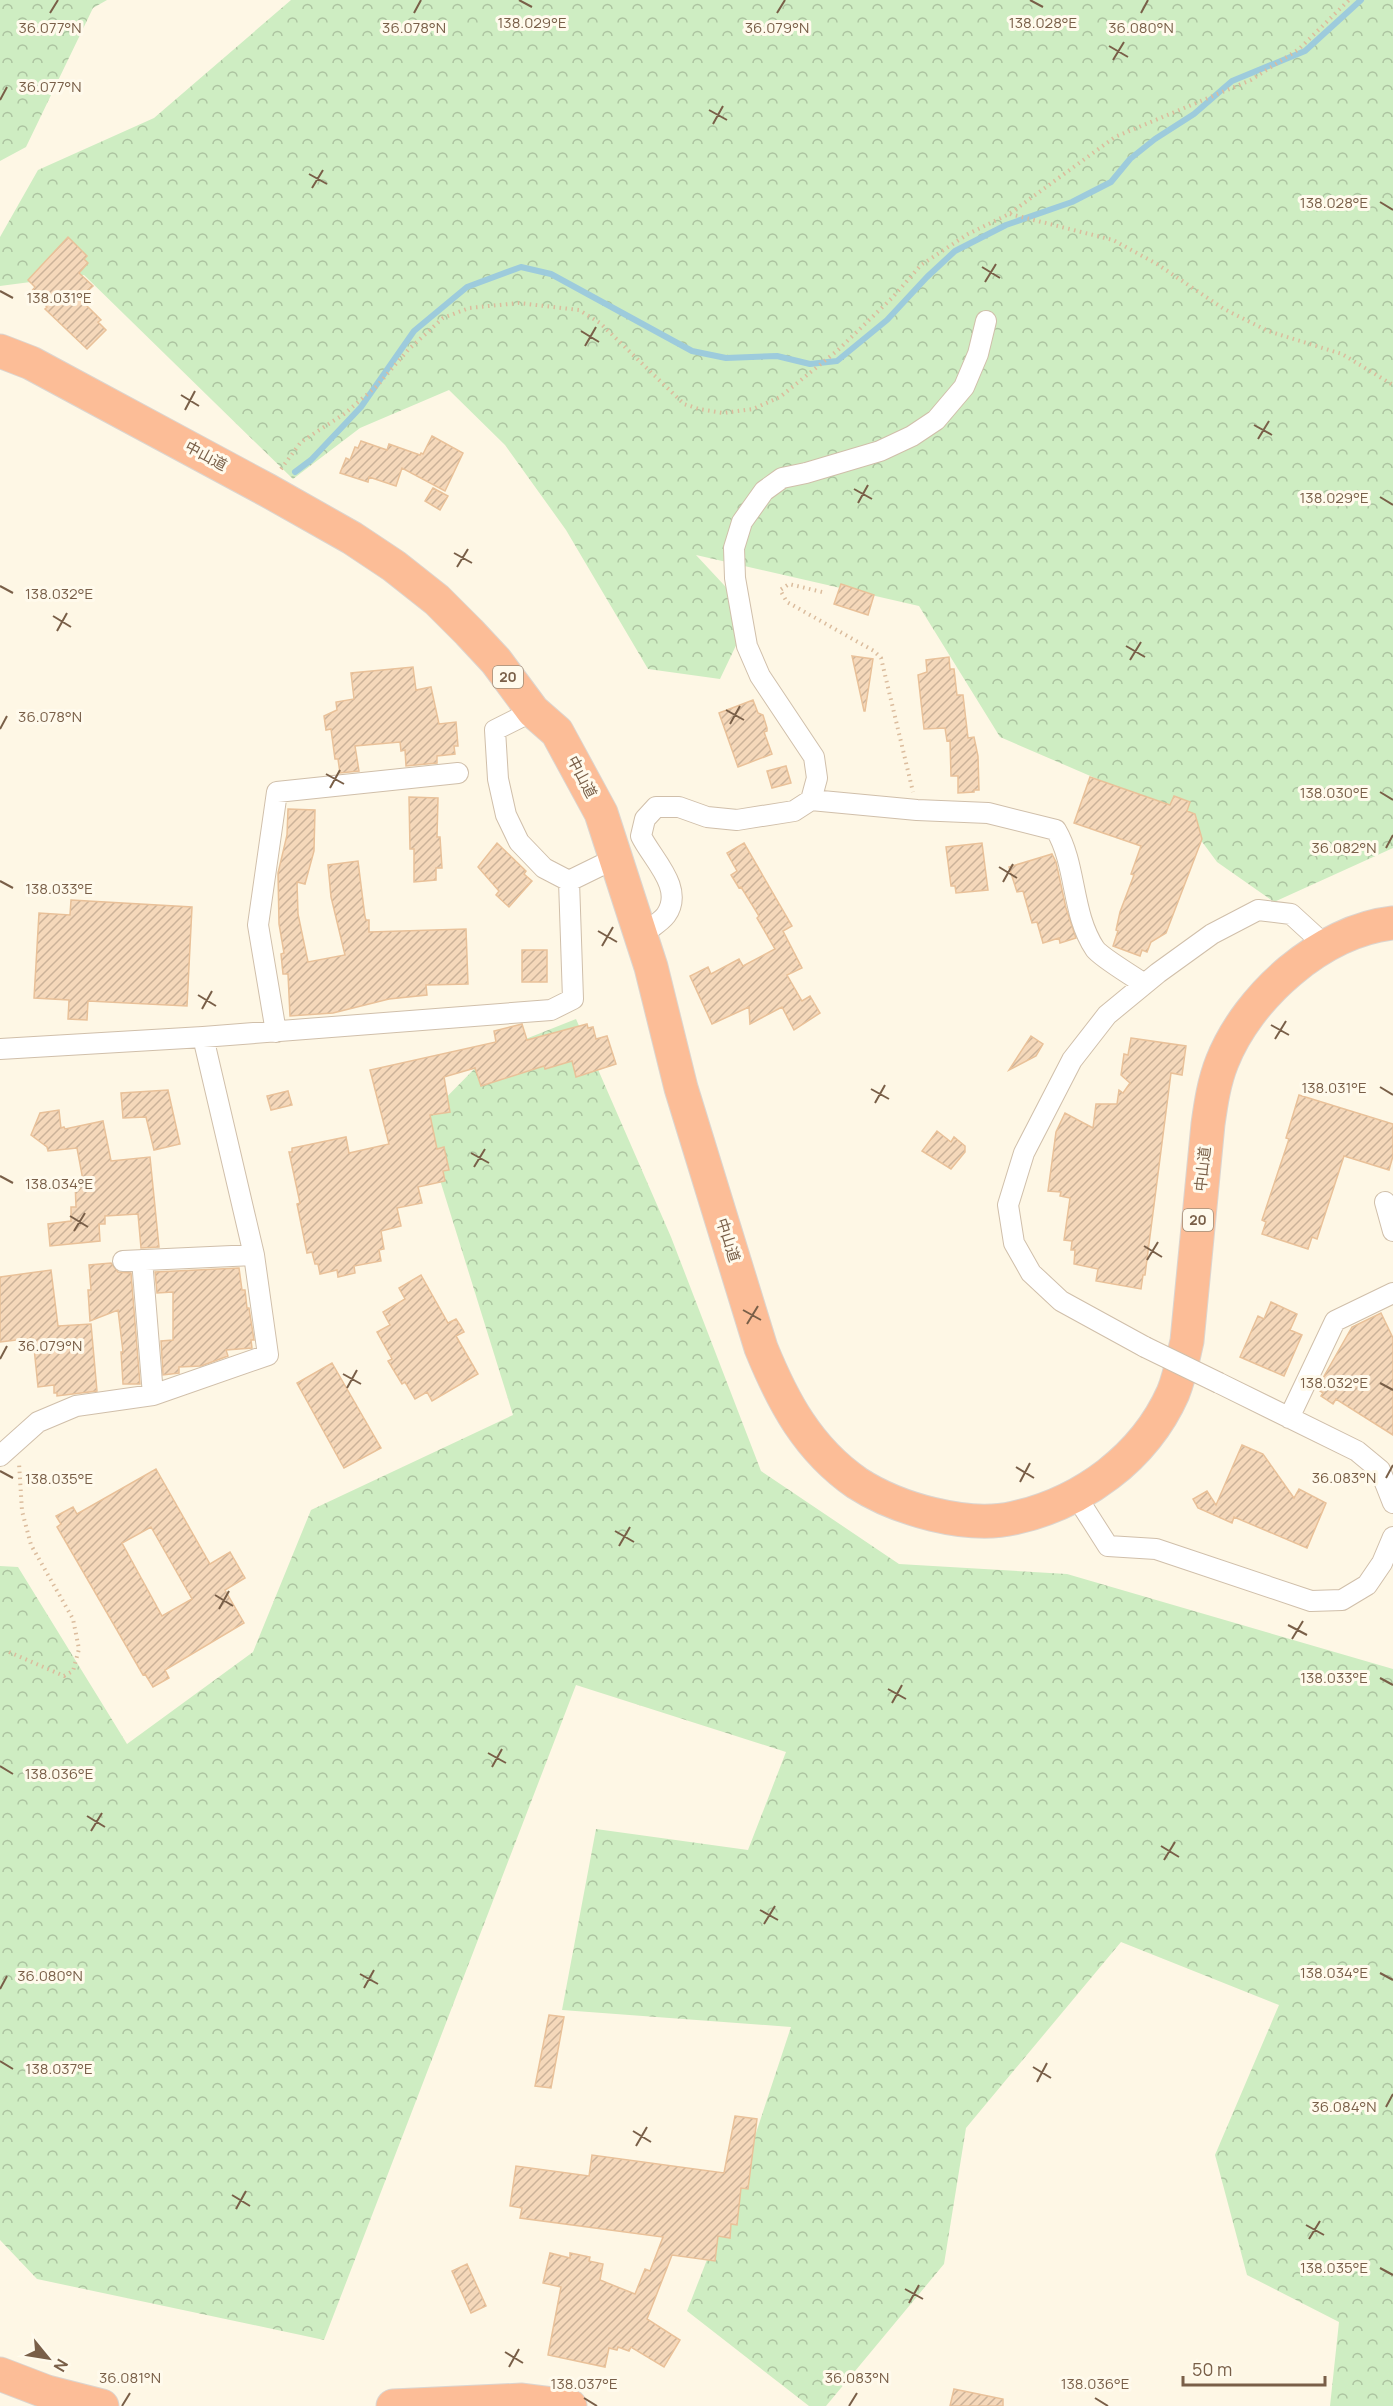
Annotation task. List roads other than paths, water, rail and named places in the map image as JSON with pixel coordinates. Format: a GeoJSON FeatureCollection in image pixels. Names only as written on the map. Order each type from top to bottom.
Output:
{"type":"FeatureCollection","features":[{"type":"Feature","properties":{"kind":"highway","name":"中山道"},"geometry":{"type":"LineString","coordinates":[[0,351],[31,363],[267,490],[352,538],[394,566],[437,600],[496,661],[533,711],[557,732],[601,813],[651,967],[681,1088],[761,1348],[784,1402],[817,1448],[858,1483],[922,1512],[983,1520],[1012,1519],[1048,1508],[1076,1496],[1107,1475],[1136,1450],[1156,1424],[1173,1394],[1180,1373],[1187,1341],[1208,1124],[1213,1090],[1222,1061],[1237,1032],[1256,1004],[1284,976],[1326,946],[1355,933],[1393,923]]}},
{"type":"Feature","properties":{"kind":"highway"},"geometry":{"type":"LineString","coordinates":[[0,2374],[46,2392],[102,2406]]}},
{"type":"Feature","properties":{"kind":"highway"},"geometry":{"type":"LineString","coordinates":[[393,2406],[522,2400],[570,2406]]}},
{"type":"Feature","properties":{"kind":"street"},"geometry":{"type":"LineString","coordinates":[[811,800],[817,778],[814,758],[760,676],[747,646],[735,578],[734,548],[742,522],[764,491],[782,478],[880,451],[912,436],[936,420],[964,387],[978,354],[986,321]]}},
{"type":"Feature","properties":{"kind":"street"},"geometry":{"type":"LineString","coordinates":[[533,711],[495,730],[498,779],[506,815],[519,842],[544,868],[569,880]]}},
{"type":"Feature","properties":{"kind":"street"},"geometry":{"type":"LineString","coordinates":[[276,1032],[258,925],[277,792],[458,773]]}},
{"type":"Feature","properties":{"kind":"street"},"geometry":{"type":"LineString","coordinates":[[641,936],[666,916],[672,901],[669,880],[648,852],[640,836],[645,819],[656,807],[679,807],[707,817],[737,820],[794,811],[811,800],[917,810],[988,813],[1056,830],[1063,841],[1080,918],[1096,950],[1144,984]]}},
{"type":"Feature","properties":{"kind":"street"},"geometry":{"type":"LineString","coordinates":[[569,880],[616,858]]}},
{"type":"Feature","properties":{"kind":"street"},"geometry":{"type":"LineString","coordinates":[[0,1049],[276,1032],[551,1010],[573,999],[569,880]]}},
{"type":"Feature","properties":{"kind":"street"},"geometry":{"type":"LineString","coordinates":[[1326,946],[1291,914],[1258,910],[1212,934],[1144,984],[1107,1015],[1072,1060],[1024,1153],[1008,1205],[1014,1243],[1031,1273],[1061,1301],[1145,1347],[1387,1465],[1393,1503]]}},
{"type":"Feature","properties":{"kind":"street"},"geometry":{"type":"LineString","coordinates":[[0,1456],[38,1422],[76,1406],[153,1395],[268,1356],[254,1255],[203,1037]]}},
{"type":"Feature","properties":{"kind":"street"},"geometry":{"type":"LineString","coordinates":[[1385,1202],[1393,1231]]}},
{"type":"Feature","properties":{"kind":"street"},"geometry":{"type":"LineString","coordinates":[[153,1395],[132,1260],[254,1255]]}},
{"type":"Feature","properties":{"kind":"street"},"geometry":{"type":"LineString","coordinates":[[1289,1418],[1335,1321],[1393,1293]]}},
{"type":"Feature","properties":{"kind":"street"},"geometry":{"type":"LineString","coordinates":[[1076,1496],[1108,1546],[1156,1549],[1311,1601],[1342,1600],[1367,1585],[1382,1563],[1393,1537]]}},
{"type":"Feature","properties":{"kind":"waterway"},"geometry":{"type":"LineString","coordinates":[[295,472],[311,460],[361,407],[414,331],[467,287],[521,267],[551,274],[692,351],[726,358],[777,356],[810,364],[837,361],[887,320],[955,251],[1006,225],[1072,202],[1111,182],[1130,159],[1155,139],[1194,114],[1232,81],[1305,51],[1361,0]]}}]}
